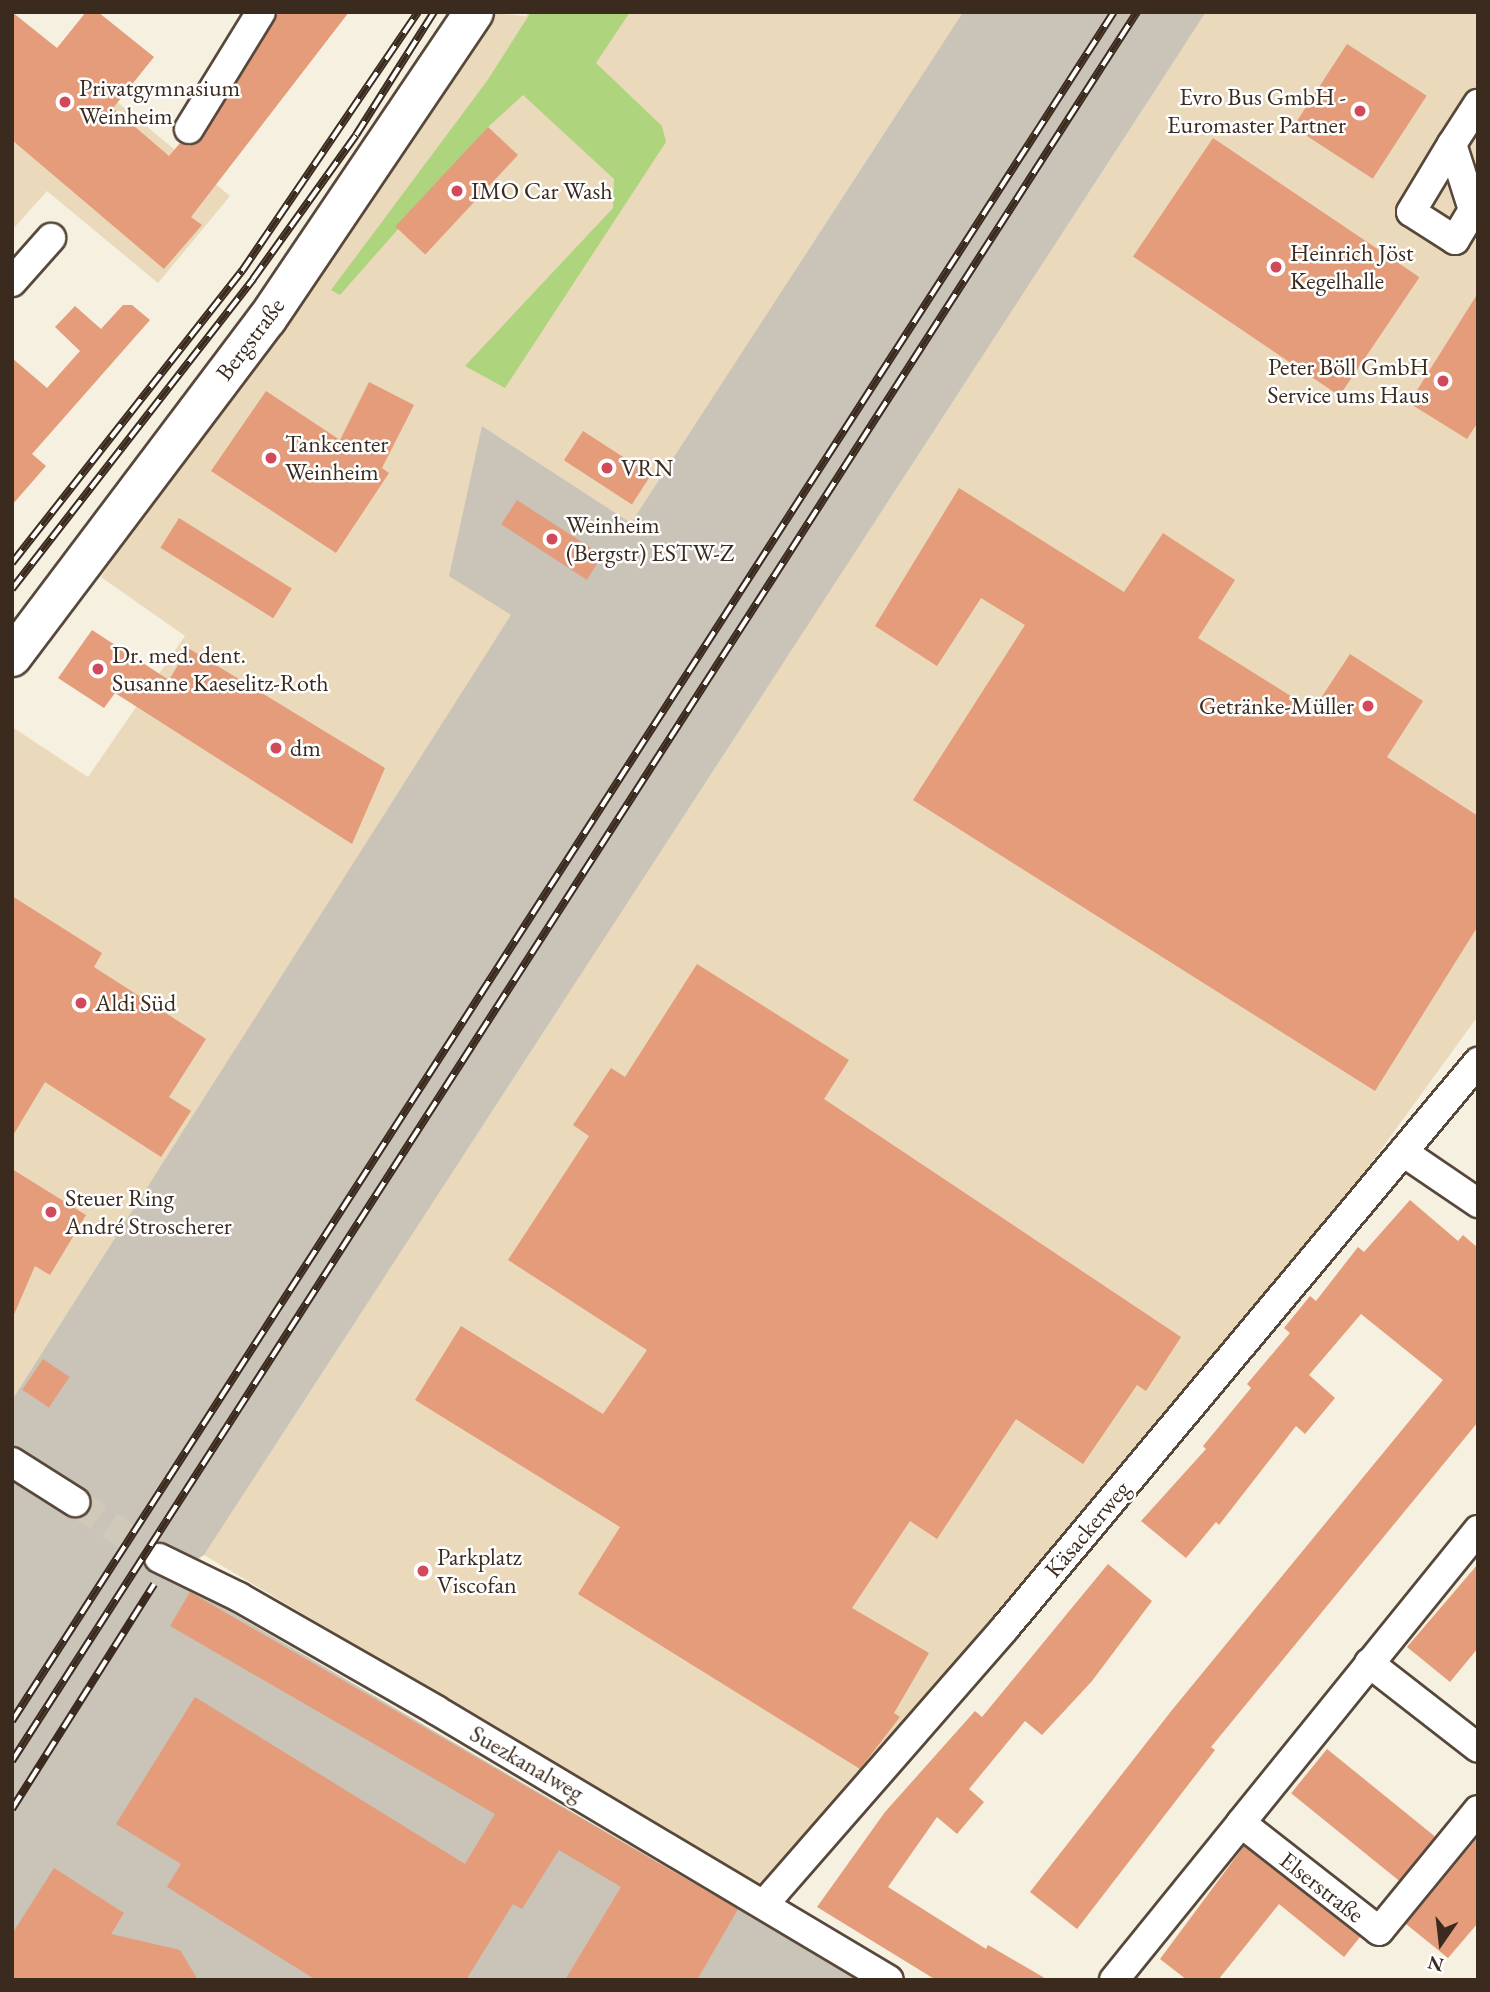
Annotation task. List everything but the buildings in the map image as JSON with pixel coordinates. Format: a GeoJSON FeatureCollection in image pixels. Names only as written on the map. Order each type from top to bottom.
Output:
{"type":"FeatureCollection","features":[{"type":"Feature","properties":{"kind":"main road","name":"Bergstraße"},"geometry":{"type":"LineString","coordinates":[[12,657],[267,319],[474,12]]}},
{"type":"Feature","properties":{"kind":"street"},"geometry":{"type":"LineString","coordinates":[[188,129],[261,12]]}},
{"type":"Feature","properties":{"kind":"street"},"geometry":{"type":"LineString","coordinates":[[1452,144],[1478,104]]}},
{"type":"Feature","properties":{"kind":"street"},"geometry":{"type":"LineString","coordinates":[[12,282],[51,238]]}},
{"type":"Feature","properties":{"kind":"street","name":"Käsackerweg"},"geometry":{"type":"LineString","coordinates":[[766,1902],[1005,1628],[1478,1062]]}},
{"type":"Feature","properties":{"kind":"street"},"geometry":{"type":"LineString","coordinates":[[1403,1152],[1478,1203]]}},
{"type":"Feature","properties":{"kind":"street"},"geometry":{"type":"LineString","coordinates":[[12,1462],[75,1502]]}},
{"type":"Feature","properties":{"kind":"street"},"geometry":{"type":"LineString","coordinates":[[1117,1979],[1478,1530]]}},
{"type":"Feature","properties":{"kind":"street","name":"Suezkanalweg"},"geometry":{"type":"LineString","coordinates":[[159,1558],[251,1604],[766,1902],[889,1980]]}},
{"type":"Feature","properties":{"kind":"street"},"geometry":{"type":"LineString","coordinates":[[1369,1663],[1478,1748]]}},
{"type":"Feature","properties":{"kind":"street","name":"Elserstraße"},"geometry":{"type":"LineString","coordinates":[[1241,1823],[1379,1931],[1478,1810]]}},
{"type":"Feature","properties":{"kind":"shaded area"},"geometry":{"type":"Polygon","coordinates":[[[479,12],[526,16],[528,12],[963,12],[631,523],[482,426],[512,615],[12,1400],[12,727],[88,777],[185,636],[101,577],[479,12]]]}},
{"type":"Feature","properties":{"kind":"shaded area"},"geometry":{"type":"Polygon","coordinates":[[[963,12],[1206,12],[204,1555],[171,1577],[859,1980],[12,1980],[12,1400],[511,615],[449,576],[482,426],[631,523],[963,12]]]}},
{"type":"Feature","properties":{"kind":"shaded area"},"geometry":{"type":"Polygon","coordinates":[[[1206,12],[1478,12],[1478,1016],[1236,1349],[1107,1506],[995,1617],[762,1887],[204,1555],[1206,12]]]}},
{"type":"Feature","properties":{"kind":"shaded area","name":"Privatgymnasium Weinheim"},"geometry":{"type":"Polygon","coordinates":[[[12,14],[230,196],[158,283],[47,191],[12,230],[12,14]]]}},
{"type":"Feature","properties":{"kind":"green space"},"geometry":{"type":"Polygon","coordinates":[[[531,12],[630,12],[596,63],[662,126],[666,142],[505,388],[465,366],[613,208],[614,179],[523,95],[488,127],[340,295],[331,290],[487,81],[531,12]]]}},
{"type":"Feature","properties":{"kind":"tunnel"},"geometry":{"type":"LineString","coordinates":[[75,1502],[159,1558]]}},
{"type":"Feature","properties":{"kind":"railway"},"geometry":{"type":"LineString","coordinates":[[12,563],[242,271],[418,12]]}},
{"type":"Feature","properties":{"kind":"railway"},"geometry":{"type":"LineString","coordinates":[[12,589],[253,279],[356,135],[434,12]]}},
{"type":"Feature","properties":{"kind":"railway"},"geometry":{"type":"LineString","coordinates":[[12,1721],[1114,12]]}},
{"type":"Feature","properties":{"kind":"railway"},"geometry":{"type":"LineString","coordinates":[[12,1761],[1137,12]]}},
{"type":"Feature","properties":{"kind":"railway"},"geometry":{"type":"LineString","coordinates":[[12,1809],[154,1584]]}},
{"type":"Feature","properties":{"kind":"place","name":"Privatgymnasium Weinheim"},"geometry":{"type":"Point","coordinates":[65,102]}},
{"type":"Feature","properties":{"kind":"place","name":"Evro Bus GmbH - Euromaster Partner"},"geometry":{"type":"Point","coordinates":[1360,111]}},
{"type":"Feature","properties":{"kind":"place","name":"IMO Car Wash"},"geometry":{"type":"Point","coordinates":[457,191]}},
{"type":"Feature","properties":{"kind":"place","name":"Heinrich Jöst Kegelhalle"},"geometry":{"type":"Point","coordinates":[1276,267]}},
{"type":"Feature","properties":{"kind":"place","name":"Peter Böll GmbH Service ums Haus"},"geometry":{"type":"Point","coordinates":[1443,381]}},
{"type":"Feature","properties":{"kind":"place","name":"Tankcenter Weinheim"},"geometry":{"type":"Point","coordinates":[271,458]}},
{"type":"Feature","properties":{"kind":"place","name":"VRN"},"geometry":{"type":"Point","coordinates":[607,468]}},
{"type":"Feature","properties":{"kind":"place","name":"Weinheim (Bergstr) ESTW-Z"},"geometry":{"type":"Point","coordinates":[552,539]}},
{"type":"Feature","properties":{"kind":"place","name":"Dr. med. dent. Susanne Kaeselitz-Roth"},"geometry":{"type":"Point","coordinates":[98,669]}},
{"type":"Feature","properties":{"kind":"place","name":"Getränke-Müller"},"geometry":{"type":"Point","coordinates":[1368,706]}},
{"type":"Feature","properties":{"kind":"place","name":"dm"},"geometry":{"type":"Point","coordinates":[276,748]}},
{"type":"Feature","properties":{"kind":"place","name":"Aldi Süd"},"geometry":{"type":"Point","coordinates":[81,1003]}},
{"type":"Feature","properties":{"kind":"place","name":"Steuer Ring André Stroscherer"},"geometry":{"type":"Point","coordinates":[51,1212]}},
{"type":"Feature","properties":{"kind":"place","name":"Parkplatz Viscofan"},"geometry":{"type":"Point","coordinates":[423,1571]}}]}
